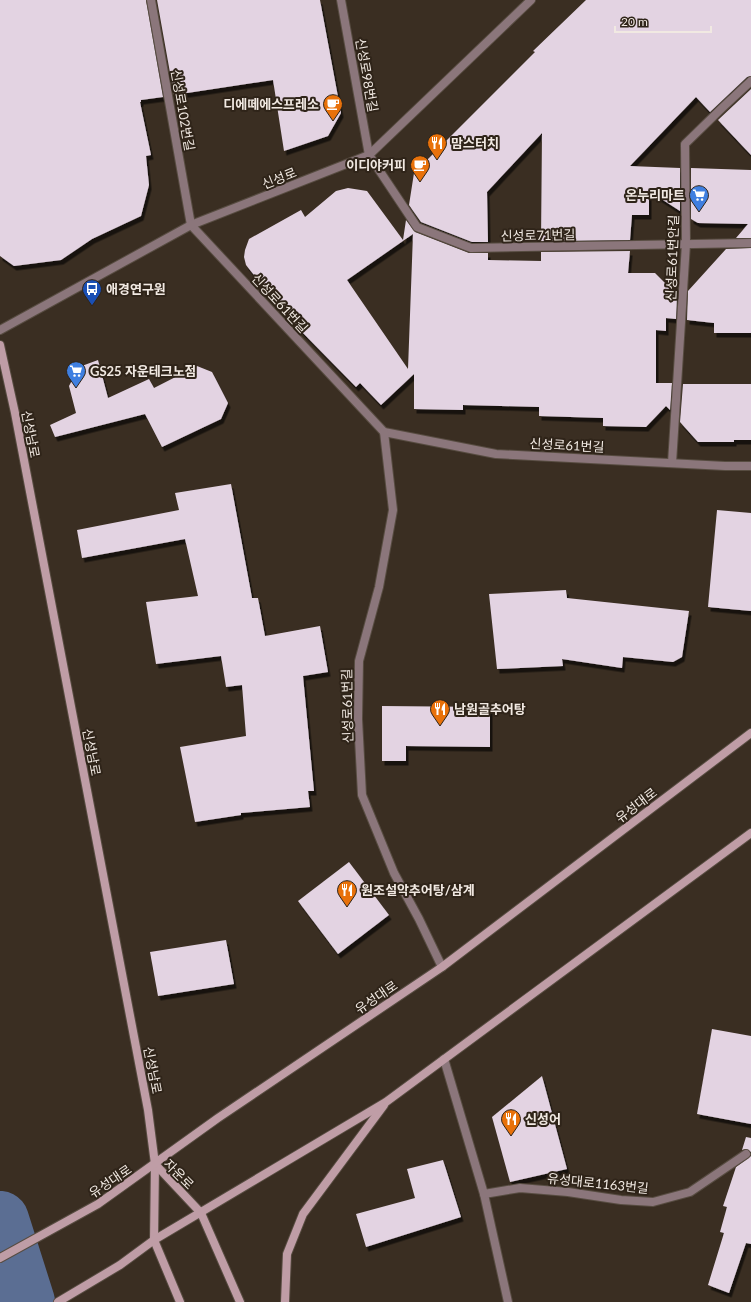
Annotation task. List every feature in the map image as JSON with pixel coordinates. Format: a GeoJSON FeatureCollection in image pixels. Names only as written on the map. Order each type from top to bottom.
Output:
{"type":"FeatureCollection","features":[{"type":"Feature","properties":{"kind":"main road","name":"신성남로"},"geometry":{"type":"LineString","coordinates":[[0,345],[15,413],[148,1110],[155,1164]]}},
{"type":"Feature","properties":{"kind":"main road","name":"유성대로"},"geometry":{"type":"LineString","coordinates":[[0,1258],[98,1204],[218,1118],[442,967],[751,733]]}},
{"type":"Feature","properties":{"kind":"main road"},"geometry":{"type":"LineString","coordinates":[[58,1302],[120,1265],[154,1240],[386,1102],[751,833]]}},
{"type":"Feature","properties":{"kind":"main road"},"geometry":{"type":"LineString","coordinates":[[285,1302],[287,1254],[303,1214],[386,1102]]}},
{"type":"Feature","properties":{"kind":"main road","name":"자운로"},"geometry":{"type":"LineString","coordinates":[[155,1164],[201,1213],[240,1302]]}},
{"type":"Feature","properties":{"kind":"main road","name":"자운로"},"geometry":{"type":"LineString","coordinates":[[155,1164],[154,1240],[180,1302]]}},
{"type":"Feature","properties":{"kind":"street","name":"신성로102번길"},"geometry":{"type":"LineString","coordinates":[[151,0],[191,225]]}},
{"type":"Feature","properties":{"kind":"street","name":"신성로98번길"},"geometry":{"type":"LineString","coordinates":[[341,0],[368,155]]}},
{"type":"Feature","properties":{"kind":"street","name":"신성로"},"geometry":{"type":"LineString","coordinates":[[0,330],[191,225],[368,155],[531,0]]}},
{"type":"Feature","properties":{"kind":"street","name":"신성로61번안길"},"geometry":{"type":"LineString","coordinates":[[672,463],[686,244],[685,144],[751,81]]}},
{"type":"Feature","properties":{"kind":"street","name":"신성로71번길"},"geometry":{"type":"LineString","coordinates":[[368,155],[417,227],[471,248],[751,242]]}},
{"type":"Feature","properties":{"kind":"street","name":"신성로61번길"},"geometry":{"type":"LineString","coordinates":[[191,225],[384,432],[496,454],[751,466]]}},
{"type":"Feature","properties":{"kind":"street","name":"신성로61번길"},"geometry":{"type":"LineString","coordinates":[[384,432],[393,510],[379,587],[359,661],[358,719],[362,795],[394,873],[419,919],[442,967]]}},
{"type":"Feature","properties":{"kind":"street"},"geometry":{"type":"LineString","coordinates":[[444,1059],[484,1194],[508,1302]]}},
{"type":"Feature","properties":{"kind":"street","name":"유성대로1163번길"},"geometry":{"type":"LineString","coordinates":[[484,1194],[520,1188],[568,1192],[620,1200],[653,1202],[690,1192],[746,1154]]}},
{"type":"Feature","properties":{"kind":"building"},"geometry":{"type":"Polygon","coordinates":[[[0,0],[146,0],[163,97],[141,100],[140,102],[151,155],[146,156],[149,185],[141,216],[92,239],[61,260],[14,266],[0,256],[0,0]]]}},
{"type":"Feature","properties":{"kind":"building"},"geometry":{"type":"Polygon","coordinates":[[[157,0],[320,0],[341,113],[328,136],[284,151],[273,80],[174,95],[157,0]]]}},
{"type":"Feature","properties":{"kind":"building"},"geometry":{"type":"Polygon","coordinates":[[[586,0],[751,0],[751,76],[747,77],[710,112],[696,97],[630,166],[680,168],[680,211],[649,191],[649,215],[632,215],[630,240],[541,241],[542,133],[487,192],[488,242],[472,242],[421,222],[409,205],[414,173],[535,52],[533,51],[586,0]]]}},
{"type":"Feature","properties":{"kind":"building"},"geometry":{"type":"Polygon","coordinates":[[[751,89],[751,155],[718,120],[751,89]]]}},
{"type":"Feature","properties":{"kind":"building"},"geometry":{"type":"Polygon","coordinates":[[[691,168],[751,170],[751,238],[736,238],[748,224],[698,223],[691,219],[691,168]]]}},
{"type":"Feature","properties":{"kind":"building"},"geometry":{"type":"Polygon","coordinates":[[[348,188],[367,191],[403,240],[406,220],[415,232],[469,253],[488,253],[488,260],[541,261],[541,252],[630,251],[628,273],[655,273],[677,295],[676,319],[666,318],[666,331],[656,330],[656,383],[672,383],[670,410],[666,406],[646,427],[603,426],[603,418],[539,416],[539,407],[463,405],[463,410],[414,409],[414,374],[381,405],[360,383],[356,387],[302,332],[266,283],[262,285],[246,265],[244,257],[249,239],[301,210],[305,217],[336,191],[348,188]],[[413,234],[347,280],[408,369],[413,234]]]}},
{"type":"Feature","properties":{"kind":"building"},"geometry":{"type":"Polygon","coordinates":[[[751,248],[751,333],[714,333],[714,323],[687,320],[688,291],[726,249],[751,248]]]}},
{"type":"Feature","properties":{"kind":"building"},"geometry":{"type":"Polygon","coordinates":[[[98,360],[108,398],[149,379],[154,388],[197,366],[212,372],[228,403],[221,419],[162,447],[145,414],[55,437],[50,425],[76,413],[69,386],[79,367],[98,360]]]}},
{"type":"Feature","properties":{"kind":"building"},"geometry":{"type":"Polygon","coordinates":[[[683,384],[751,384],[751,440],[734,440],[734,442],[698,442],[680,422],[683,384]]]}},
{"type":"Feature","properties":{"kind":"building"},"geometry":{"type":"Polygon","coordinates":[[[231,484],[252,598],[258,598],[265,636],[320,626],[328,672],[303,676],[314,791],[308,791],[310,807],[241,813],[241,815],[195,822],[180,747],[246,736],[242,685],[226,687],[221,656],[156,664],[146,602],[198,596],[185,539],[82,558],[77,530],[179,510],[175,493],[231,484]]]}},
{"type":"Feature","properties":{"kind":"building"},"geometry":{"type":"Polygon","coordinates":[[[717,510],[751,513],[751,611],[708,607],[717,510]]]}},
{"type":"Feature","properties":{"kind":"building"},"geometry":{"type":"Polygon","coordinates":[[[566,590],[567,598],[689,611],[682,657],[673,662],[623,657],[622,668],[562,659],[563,666],[497,669],[489,594],[566,590]]]}},
{"type":"Feature","properties":{"kind":"building"},"geometry":{"type":"Polygon","coordinates":[[[382,706],[490,707],[490,747],[406,746],[406,761],[382,761],[382,706]]]}},
{"type":"Feature","properties":{"kind":"building"},"geometry":{"type":"Polygon","coordinates":[[[349,862],[389,915],[338,954],[298,901],[349,862]]]}},
{"type":"Feature","properties":{"kind":"building"},"geometry":{"type":"Polygon","coordinates":[[[226,940],[234,984],[158,996],[150,952],[226,940]]]}},
{"type":"Feature","properties":{"kind":"building"},"geometry":{"type":"Polygon","coordinates":[[[712,1029],[751,1036],[751,1124],[697,1114],[712,1029]]]}},
{"type":"Feature","properties":{"kind":"building"},"geometry":{"type":"Polygon","coordinates":[[[542,1076],[567,1169],[510,1182],[492,1117],[542,1076]]]}},
{"type":"Feature","properties":{"kind":"building"},"geometry":{"type":"Polygon","coordinates":[[[746,1137],[751,1138],[751,1152],[746,1149],[742,1150],[746,1137]]]}},
{"type":"Feature","properties":{"kind":"building"},"geometry":{"type":"Polygon","coordinates":[[[751,1156],[751,1244],[746,1243],[729,1293],[708,1285],[724,1233],[720,1232],[727,1207],[723,1206],[736,1167],[751,1156]]]}},
{"type":"Feature","properties":{"kind":"building"},"geometry":{"type":"Polygon","coordinates":[[[443,1160],[461,1217],[366,1247],[356,1214],[415,1198],[407,1169],[443,1160]]]}},
{"type":"Feature","properties":{"kind":"waterway"},"geometry":{"type":"LineString","coordinates":[[0,1220],[26,1302]]}},
{"type":"Feature","properties":{"kind":"place","name":"디에떼에스프레소"},"geometry":{"type":"Point","coordinates":[333,121]}},
{"type":"Feature","properties":{"kind":"place","name":"맘스터치"},"geometry":{"type":"Point","coordinates":[437,160]}},
{"type":"Feature","properties":{"kind":"place","name":"이디야커피"},"geometry":{"type":"Point","coordinates":[420,182]}},
{"type":"Feature","properties":{"kind":"place","name":"온누리마트"},"geometry":{"type":"Point","coordinates":[699,212]}},
{"type":"Feature","properties":{"kind":"place","name":"애경연구원"},"geometry":{"type":"Point","coordinates":[92,306]}},
{"type":"Feature","properties":{"kind":"place","name":"GS25 자운테크노점"},"geometry":{"type":"Point","coordinates":[76,388]}},
{"type":"Feature","properties":{"kind":"place","name":"남원골추어탕"},"geometry":{"type":"Point","coordinates":[440,726]}},
{"type":"Feature","properties":{"kind":"place","name":"원조설악추어탕/삼계"},"geometry":{"type":"Point","coordinates":[347,907]}},
{"type":"Feature","properties":{"kind":"place","name":"신성어"},"geometry":{"type":"Point","coordinates":[511,1136]}}]}
